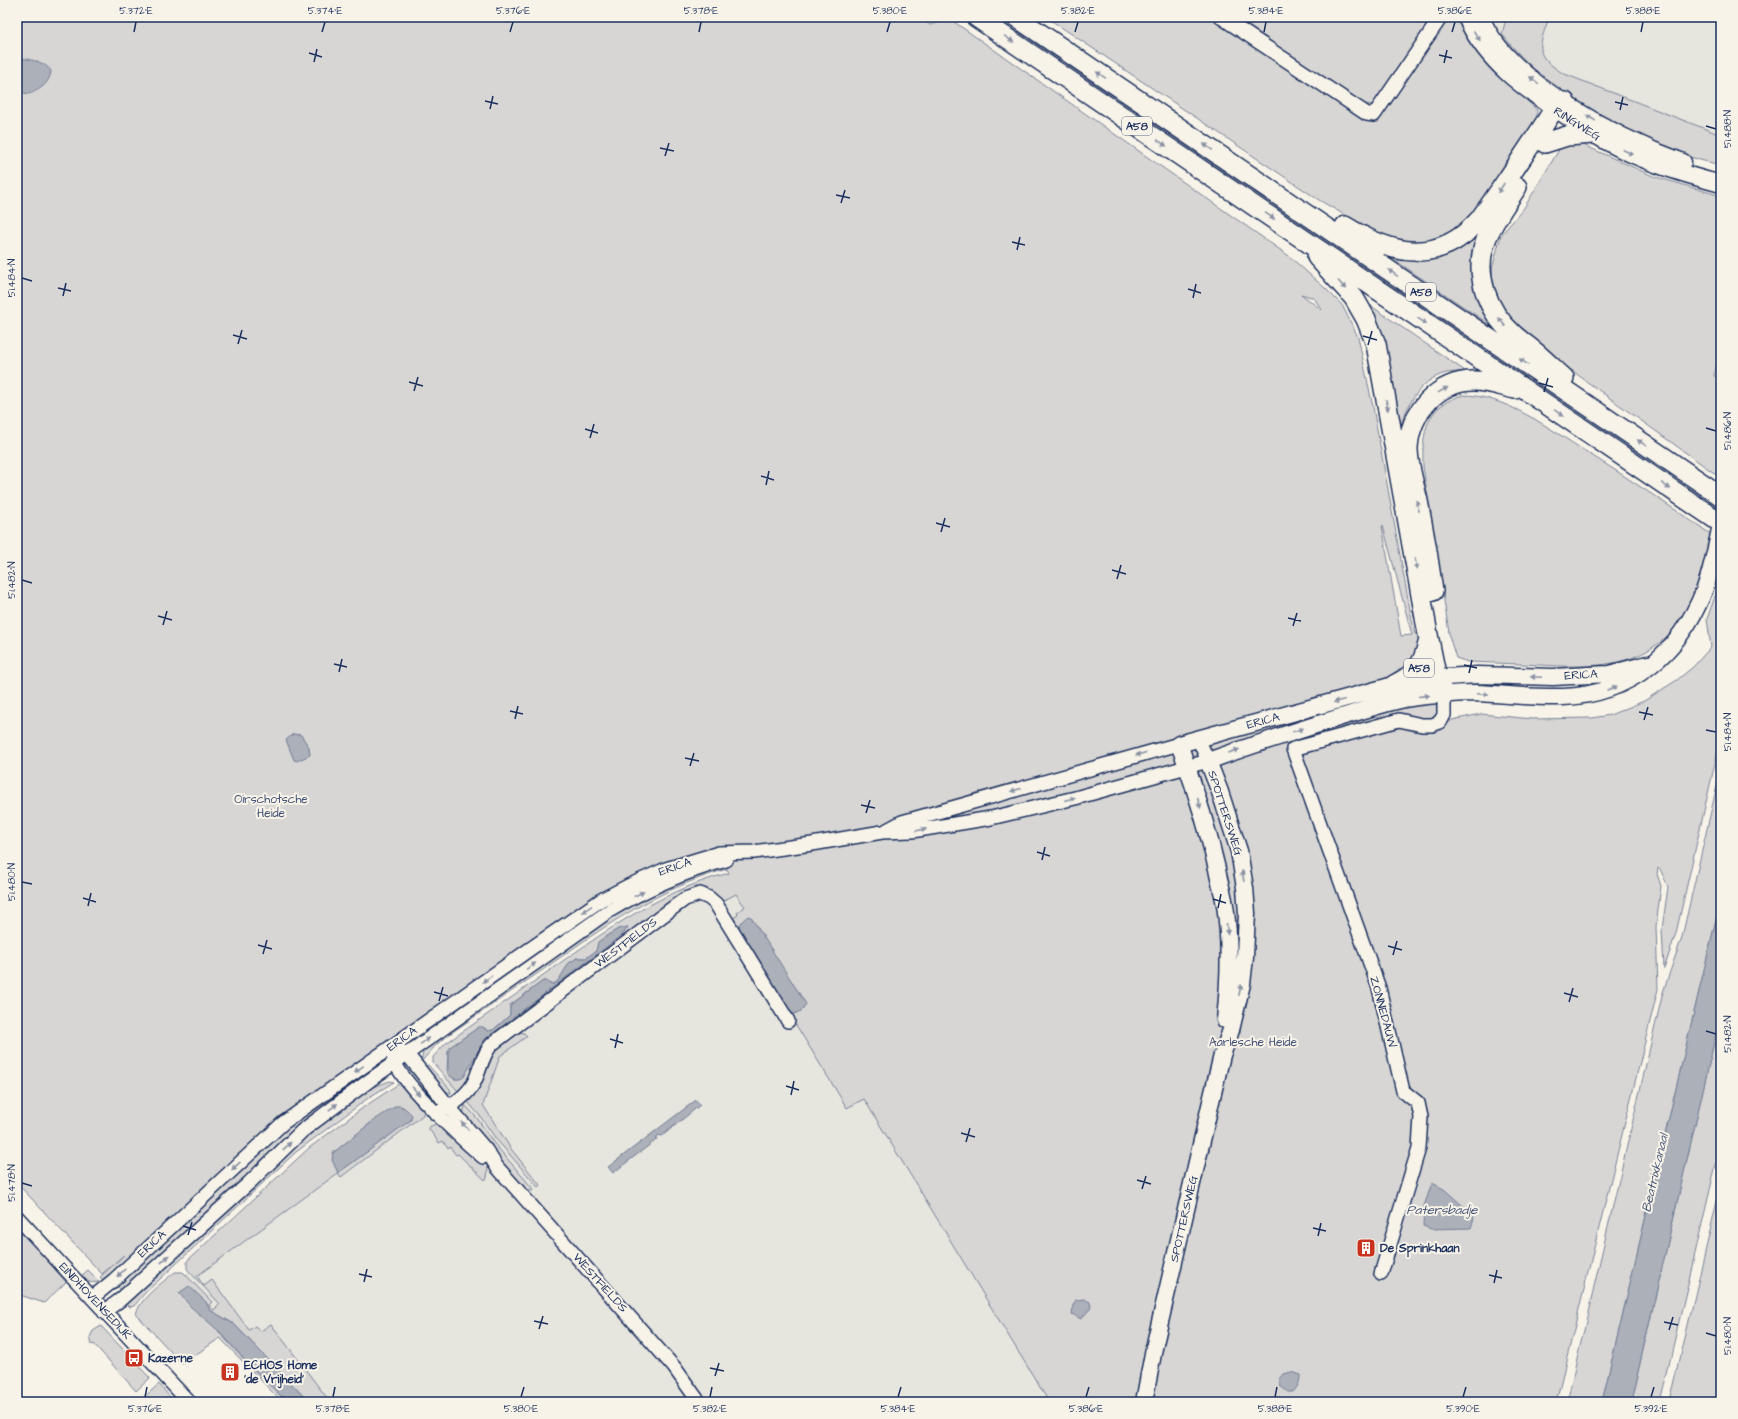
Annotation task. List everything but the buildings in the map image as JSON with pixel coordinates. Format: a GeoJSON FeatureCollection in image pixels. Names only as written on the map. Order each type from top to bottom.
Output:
{"type":"FeatureCollection","features":[{"type":"Feature","properties":{"kind":"highway","name":"A58"},"geometry":{"type":"LineString","coordinates":[[976,17],[1719,523]]}},
{"type":"Feature","properties":{"kind":"highway","name":"A58"},"geometry":{"type":"LineString","coordinates":[[1016,17],[1721,496]]}},
{"type":"Feature","properties":{"kind":"highway","name":"A58"},"geometry":{"type":"LineString","coordinates":[[1240,169],[1313,206],[1367,240],[1395,249],[1425,251],[1441,247],[1454,241],[1478,220],[1561,109]]}},
{"type":"Feature","properties":{"kind":"highway","name":"A58"},"geometry":{"type":"LineString","coordinates":[[1561,109],[1545,143],[1488,234],[1485,241],[1482,259],[1482,283],[1493,311],[1504,326],[1542,357],[1602,415]]}},
{"type":"Feature","properties":{"kind":"highway"},"geometry":{"type":"LineString","coordinates":[[1545,143],[1567,136],[1593,134]]}},
{"type":"Feature","properties":{"kind":"highway","name":"A58"},"geometry":{"type":"LineString","coordinates":[[1298,235],[1354,298],[1366,319],[1376,344],[1429,640],[1443,684]]}},
{"type":"Feature","properties":{"kind":"highway","name":"A58"},"geometry":{"type":"LineString","coordinates":[[1443,684],[1426,544],[1408,455],[1410,435],[1415,419],[1424,405],[1437,393],[1455,384],[1480,381],[1526,391]]}},
{"type":"Feature","properties":{"kind":"highway","name":"A58"},"geometry":{"type":"LineString","coordinates":[[1394,685],[1412,676],[1418,668],[1429,640]]}},
{"type":"Feature","properties":{"kind":"main road","name":"RINGWEG"},"geometry":{"type":"LineString","coordinates":[[1466,17],[1476,36],[1504,71],[1522,86],[1561,109],[1593,134],[1642,159],[1671,170],[1721,184]]}},
{"type":"Feature","properties":{"kind":"main road","name":"RINGWEG"},"geometry":{"type":"LineString","coordinates":[[1481,17],[1489,33],[1511,60],[1539,84],[1561,109],[1684,163],[1721,172]]}},
{"type":"Feature","properties":{"kind":"main road","name":"ERICA"},"geometry":{"type":"LineString","coordinates":[[1178,744],[1394,685],[1443,684],[1475,693],[1563,698],[1589,695],[1610,689],[1628,681],[1648,669],[1675,643],[1692,616],[1709,576],[1719,523]]}},
{"type":"Feature","properties":{"kind":"main road","name":"ERICA"},"geometry":{"type":"LineString","coordinates":[[1208,760],[1261,742],[1415,697],[1443,684]]}},
{"type":"Feature","properties":{"kind":"main road","name":"SPOTTERSWEG"},"geometry":{"type":"LineString","coordinates":[[1178,744],[1187,766],[1210,842],[1225,904],[1228,942],[1228,988],[1222,1055]]}},
{"type":"Feature","properties":{"kind":"main road","name":"SPOTTERSWEG"},"geometry":{"type":"LineString","coordinates":[[1144,1402],[1158,1333],[1222,1055],[1231,1030],[1242,984],[1245,957],[1245,888],[1239,851],[1208,760]]}},
{"type":"Feature","properties":{"kind":"main road","name":"SPOTTERSWEG"},"geometry":{"type":"LineString","coordinates":[[1148,1384],[1153,1402]]}},
{"type":"Feature","properties":{"kind":"street"},"geometry":{"type":"LineString","coordinates":[[1221,17],[1367,114],[1374,114],[1441,17]]}},
{"type":"Feature","properties":{"kind":"street","name":"ZONNEDAUW"},"geometry":{"type":"LineString","coordinates":[[1381,1274],[1419,1148],[1421,1117],[1418,1103],[1403,1091],[1379,988],[1293,749],[1399,720],[1432,725],[1440,722],[1445,709],[1443,684]]}},
{"type":"Feature","properties":{"kind":"street","name":"SPOTTERSWEG"},"geometry":{"type":"LineString","coordinates":[[1198,738],[1208,760]]}},
{"type":"Feature","properties":{"kind":"street","name":"ERICA"},"geometry":{"type":"LineString","coordinates":[[882,832],[902,822],[1178,744]]}},
{"type":"Feature","properties":{"kind":"street","name":"ERICA"},"geometry":{"type":"LineString","coordinates":[[92,1298],[119,1275],[283,1123],[530,949],[607,897],[645,878],[693,860],[719,853],[754,852],[882,832],[912,831],[991,818],[1075,798],[1208,760]]}},
{"type":"Feature","properties":{"kind":"street","name":"ERICA"},"geometry":{"type":"LineString","coordinates":[[104,1312],[120,1300],[249,1183],[302,1132],[407,1054],[609,911],[635,896],[695,870],[754,852]]}},
{"type":"Feature","properties":{"kind":"street","name":"WESTFIELDS"},"geometry":{"type":"LineString","coordinates":[[436,1114],[449,1107],[471,1088],[476,1080],[486,1051],[492,1044],[685,899],[700,894],[710,898],[716,904],[788,1021]]}},
{"type":"Feature","properties":{"kind":"street"},"geometry":{"type":"LineString","coordinates":[[392,1047],[394,1064]]}},
{"type":"Feature","properties":{"kind":"street","name":"WESTFIELDS"},"geometry":{"type":"LineString","coordinates":[[392,1047],[407,1054],[449,1107],[486,1150],[497,1167],[674,1367],[699,1402]]}},
{"type":"Feature","properties":{"kind":"street","name":"WESTFIELDS"},"geometry":{"type":"LineString","coordinates":[[394,1064],[436,1114],[482,1156],[497,1167]]}},
{"type":"Feature","properties":{"kind":"street","name":"EINDHOVENSEDIJK"},"geometry":{"type":"LineString","coordinates":[[17,1217],[189,1402]]}},
{"type":"Feature","properties":{"kind":"shaded area"},"geometry":{"type":"Polygon","coordinates":[[[1453,17],[1721,17],[1721,138],[1546,68],[1453,17]]]}},
{"type":"Feature","properties":{"kind":"shaded area"},"geometry":{"type":"Polygon","coordinates":[[[736,878],[1072,1402],[282,1402],[174,1282],[682,893],[736,878]]]}},
{"type":"Feature","properties":{"kind":"green space","name":"Aarlesche Heide"},"geometry":{"type":"Polygon","coordinates":[[[17,17],[919,17],[930,25],[950,19],[1289,256],[1342,305],[1358,337],[1373,407],[1415,634],[1420,633],[1421,642],[1410,668],[1439,705],[1441,727],[1452,720],[1481,714],[1532,719],[1592,718],[1610,715],[1644,701],[1677,680],[1693,667],[1711,647],[1707,619],[1721,579],[1721,737],[1676,933],[1664,969],[1662,929],[1668,887],[1661,871],[1658,868],[1657,874],[1661,886],[1656,926],[1658,989],[1556,1402],[1049,1402],[864,1099],[847,1108],[731,919],[738,915],[737,912],[745,907],[736,894],[721,902],[714,893],[706,888],[702,887],[686,891],[489,1041],[473,1077],[461,1091],[457,1090],[433,1063],[433,1057],[445,1044],[597,937],[660,899],[705,880],[729,873],[727,869],[701,877],[677,887],[654,898],[609,924],[451,1033],[437,1044],[421,1062],[424,1048],[652,872],[318,1094],[104,1281],[100,1277],[124,1255],[102,1274],[17,1183],[17,17]],[[1301,294],[1322,310],[1314,298],[1301,294]],[[1382,526],[1401,636],[1412,635],[1382,526]],[[628,927],[618,929],[602,939],[598,944],[596,951],[586,958],[576,958],[556,983],[550,984],[543,981],[510,1005],[510,1015],[493,1030],[487,1031],[485,1028],[479,1027],[452,1046],[448,1052],[447,1070],[454,1079],[460,1079],[484,1040],[623,934],[628,927]]]}},
{"type":"Feature","properties":{"kind":"green space"},"geometry":{"type":"Polygon","coordinates":[[[1046,17],[1216,17],[1372,122],[1447,17],[1461,17],[1503,78],[1537,110],[1537,118],[1472,216],[1444,238],[1415,243],[1384,238],[1319,200],[1046,17]]]}},
{"type":"Feature","properties":{"kind":"green space"},"geometry":{"type":"Polygon","coordinates":[[[1231,17],[1433,17],[1376,102],[1372,105],[1364,104],[1231,17]]]}},
{"type":"Feature","properties":{"kind":"green space"},"geometry":{"type":"Polygon","coordinates":[[[1505,17],[1549,17],[1542,38],[1541,50],[1542,55],[1549,63],[1562,73],[1721,135],[1721,165],[1661,147],[1600,118],[1572,99],[1546,79],[1522,57],[1502,34],[1506,19],[1505,17]]]}},
{"type":"Feature","properties":{"kind":"green space"},"geometry":{"type":"Polygon","coordinates":[[[1579,143],[1653,176],[1721,196],[1721,346],[1714,376],[1720,378],[1721,385],[1721,478],[1527,337],[1507,317],[1493,292],[1492,269],[1501,235],[1524,208],[1560,148],[1564,145],[1579,143]]]}},
{"type":"Feature","properties":{"kind":"green space"},"geometry":{"type":"Polygon","coordinates":[[[1489,211],[1478,254],[1511,339],[1377,248],[1412,254],[1489,211]]]}},
{"type":"Feature","properties":{"kind":"green space"},"geometry":{"type":"Polygon","coordinates":[[[1364,301],[1465,371],[1446,373],[1436,377],[1420,389],[1409,406],[1398,434],[1364,301]]]}},
{"type":"Feature","properties":{"kind":"green space"},"geometry":{"type":"Polygon","coordinates":[[[1463,395],[1495,401],[1527,415],[1617,471],[1712,535],[1705,562],[1695,590],[1682,617],[1665,638],[1650,650],[1633,658],[1615,663],[1577,666],[1468,662],[1456,658],[1450,639],[1423,466],[1423,453],[1425,431],[1434,413],[1441,406],[1463,395]]]}},
{"type":"Feature","properties":{"kind":"green space"},"geometry":{"type":"Polygon","coordinates":[[[1721,768],[1721,898],[1602,1402],[1567,1402],[1663,992],[1682,937],[1721,768]]]}},
{"type":"Feature","properties":{"kind":"green space"},"geometry":{"type":"Polygon","coordinates":[[[1721,1012],[1721,1143],[1660,1402],[1631,1402],[1721,1012]]]}},
{"type":"Feature","properties":{"kind":"green space"},"geometry":{"type":"Polygon","coordinates":[[[518,1032],[524,1033],[527,1036],[500,1056],[483,1105],[511,1149],[540,1185],[538,1187],[496,1139],[480,1116],[467,1101],[481,1086],[495,1050],[518,1032]]]}},
{"type":"Feature","properties":{"kind":"green space"},"geometry":{"type":"Polygon","coordinates":[[[373,1065],[377,1072],[282,1143],[122,1291],[116,1285],[289,1122],[373,1065]]]}},
{"type":"Feature","properties":{"kind":"green space"},"geometry":{"type":"Polygon","coordinates":[[[428,1065],[450,1089],[451,1093],[443,1091],[423,1066],[428,1065]]]}},
{"type":"Feature","properties":{"kind":"green space"},"geometry":{"type":"Polygon","coordinates":[[[390,1081],[394,1082],[371,1096],[296,1152],[144,1294],[134,1306],[129,1307],[126,1304],[305,1137],[373,1087],[390,1081]]]}},
{"type":"Feature","properties":{"kind":"green space"},"geometry":{"type":"Polygon","coordinates":[[[400,1083],[405,1086],[424,1108],[423,1115],[341,1177],[338,1173],[197,1276],[204,1286],[212,1280],[249,1330],[255,1326],[261,1331],[271,1324],[330,1402],[309,1402],[234,1324],[210,1310],[206,1302],[219,1332],[248,1364],[281,1396],[300,1402],[283,1402],[279,1399],[220,1338],[182,1364],[136,1314],[142,1302],[152,1291],[175,1272],[183,1272],[212,1302],[209,1305],[214,1310],[220,1304],[187,1269],[187,1261],[309,1148],[364,1107],[400,1083]],[[402,1106],[373,1121],[333,1153],[338,1173],[410,1120],[411,1115],[402,1106]]]}},
{"type":"Feature","properties":{"kind":"green space"},"geometry":{"type":"Polygon","coordinates":[[[465,1105],[477,1118],[493,1142],[534,1190],[526,1190],[466,1122],[463,1115],[465,1105]]]}},
{"type":"Feature","properties":{"kind":"green space"},"geometry":{"type":"Polygon","coordinates":[[[438,1123],[447,1126],[488,1167],[487,1178],[485,1180],[458,1154],[456,1155],[450,1147],[448,1149],[443,1141],[439,1143],[429,1129],[429,1127],[438,1123]]]}},
{"type":"Feature","properties":{"kind":"green space"},"geometry":{"type":"Polygon","coordinates":[[[1721,1184],[1721,1402],[1670,1402],[1721,1184]]]}},
{"type":"Feature","properties":{"kind":"green space"},"geometry":{"type":"Polygon","coordinates":[[[17,1229],[22,1231],[66,1282],[44,1303],[17,1294],[17,1229]]]}},
{"type":"Feature","properties":{"kind":"green space"},"geometry":{"type":"Polygon","coordinates":[[[88,1270],[99,1281],[94,1283],[89,1282],[81,1276],[88,1270]]]}},
{"type":"Feature","properties":{"kind":"green space"},"geometry":{"type":"Polygon","coordinates":[[[101,1326],[150,1378],[136,1391],[94,1344],[92,1345],[90,1337],[93,1331],[101,1326]]]}},
{"type":"Feature","properties":{"kind":"green space"},"geometry":{"type":"Polygon","coordinates":[[[159,1384],[174,1402],[143,1402],[141,1400],[159,1384]]]}},
{"type":"Feature","properties":{"kind":"water"},"geometry":{"type":"Polygon","coordinates":[[[22,58],[42,63],[51,71],[49,79],[44,86],[29,94],[17,91],[17,60],[22,58]]]}},
{"type":"Feature","properties":{"kind":"water"},"geometry":{"type":"Polygon","coordinates":[[[293,734],[301,735],[309,747],[310,755],[297,761],[294,760],[286,740],[293,734]]]}},
{"type":"Feature","properties":{"kind":"water"},"geometry":{"type":"Polygon","coordinates":[[[1721,898],[1721,1012],[1631,1402],[1602,1402],[1721,898]]]}},
{"type":"Feature","properties":{"kind":"water"},"geometry":{"type":"Polygon","coordinates":[[[748,916],[751,917],[806,1004],[801,1011],[794,1014],[789,1011],[739,928],[740,923],[748,916]]]}},
{"type":"Feature","properties":{"kind":"water"},"geometry":{"type":"Polygon","coordinates":[[[628,927],[623,934],[484,1040],[464,1077],[456,1079],[448,1074],[448,1052],[450,1047],[479,1027],[483,1027],[487,1031],[493,1030],[510,1015],[510,1007],[512,1004],[543,981],[554,984],[558,981],[569,963],[577,958],[586,958],[596,951],[598,942],[602,939],[618,929],[628,927]]]}},
{"type":"Feature","properties":{"kind":"water"},"geometry":{"type":"Polygon","coordinates":[[[696,1100],[700,1105],[662,1136],[658,1135],[656,1140],[613,1173],[608,1167],[696,1100]]]}},
{"type":"Feature","properties":{"kind":"water"},"geometry":{"type":"Polygon","coordinates":[[[396,1106],[403,1107],[408,1111],[412,1115],[411,1120],[338,1173],[332,1160],[333,1153],[373,1121],[396,1106]]]}},
{"type":"Feature","properties":{"kind":"water","name":"Patersbadje"},"geometry":{"type":"Polygon","coordinates":[[[1432,1183],[1444,1189],[1471,1213],[1474,1218],[1471,1228],[1431,1229],[1423,1226],[1424,1206],[1432,1183]]]}},
{"type":"Feature","properties":{"kind":"water"},"geometry":{"type":"Polygon","coordinates":[[[189,1286],[206,1302],[210,1310],[234,1324],[309,1402],[300,1402],[281,1396],[248,1364],[220,1332],[191,1307],[179,1293],[189,1286]]]}},
{"type":"Feature","properties":{"kind":"water"},"geometry":{"type":"Polygon","coordinates":[[[1084,1299],[1090,1302],[1091,1308],[1081,1319],[1072,1314],[1073,1305],[1076,1300],[1084,1299]]]}},
{"type":"Feature","properties":{"kind":"water"},"geometry":{"type":"Polygon","coordinates":[[[1291,1372],[1300,1375],[1300,1380],[1293,1392],[1288,1392],[1280,1386],[1280,1379],[1284,1374],[1291,1372]]]}},
{"type":"Feature","properties":{"kind":"place","name":"De Sprinkhaan"},"geometry":{"type":"Point","coordinates":[1366,1248]}},
{"type":"Feature","properties":{"kind":"place","name":"Kazerne"},"geometry":{"type":"Point","coordinates":[134,1358]}},
{"type":"Feature","properties":{"kind":"place","name":"ECHOS Home 'de Vrijheid'"},"geometry":{"type":"Point","coordinates":[230,1372]}},
{"type":"Feature","properties":{"kind":"park label","name":"Oirschotsche Heide"},"geometry":{"type":"Point","coordinates":[271,806]}},
{"type":"Feature","properties":{"kind":"water label","name":"Beatrixkanaal"},"geometry":{"type":"Point","coordinates":[1655,1173]}}]}
